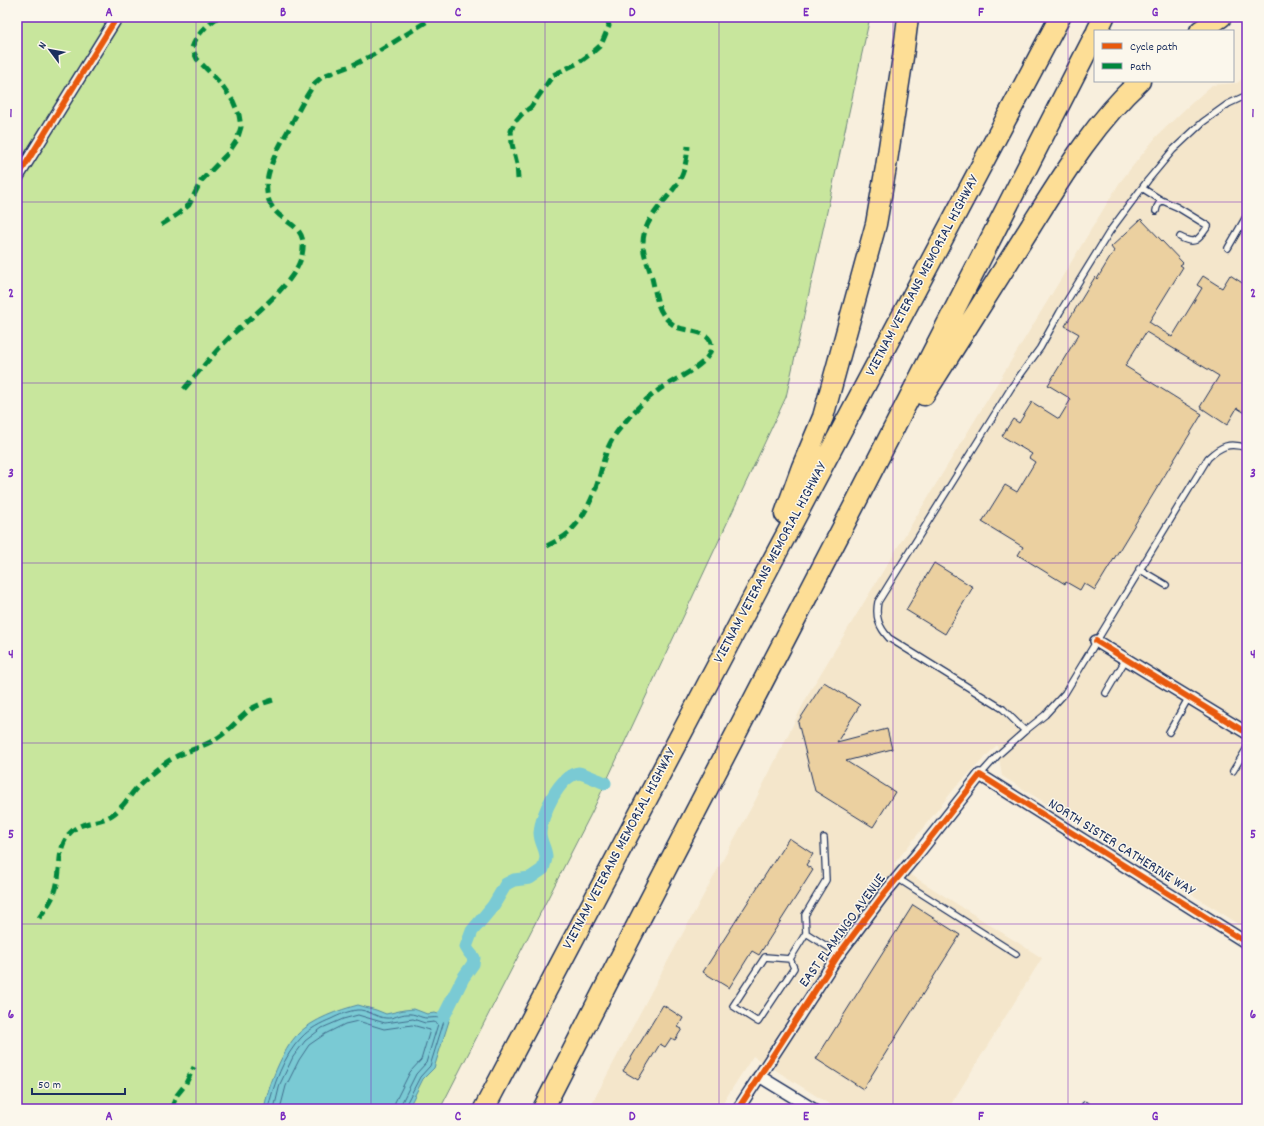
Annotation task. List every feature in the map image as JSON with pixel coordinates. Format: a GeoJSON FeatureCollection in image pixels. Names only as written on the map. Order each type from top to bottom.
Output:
{"type":"FeatureCollection","features":[{"type":"Feature","properties":{"kind":"highway"},"geometry":{"type":"LineString","coordinates":[[758,588],[802,467],[823,418],[876,224],[886,168],[908,17]]}},
{"type":"Feature","properties":{"kind":"highway","name":"VIETNAM VETERANS MEMORIAL HIGHWAY"},"geometry":{"type":"LineString","coordinates":[[484,1109],[1060,17]]}},
{"type":"Feature","properties":{"kind":"highway"},"geometry":{"type":"LineString","coordinates":[[1098,30],[1104,17]]}},
{"type":"Feature","properties":{"kind":"highway"},"geometry":{"type":"LineString","coordinates":[[1202,30],[1221,17]]}},
{"type":"Feature","properties":{"kind":"highway"},"geometry":{"type":"LineString","coordinates":[[543,1109],[858,500],[1094,37]]}},
{"type":"Feature","properties":{"kind":"highway"},"geometry":{"type":"LineString","coordinates":[[858,500],[1039,214],[1093,132],[1139,82]]}},
{"type":"Feature","properties":{"kind":"street"},"geometry":{"type":"LineString","coordinates":[[17,178],[117,17]]}},
{"type":"Feature","properties":{"kind":"street"},"geometry":{"type":"LineString","coordinates":[[1096,641],[1247,733]]}},
{"type":"Feature","properties":{"kind":"street","name":"EAST FLAMINGO AVENUE"},"geometry":{"type":"LineString","coordinates":[[738,1109],[840,954],[884,894],[980,775]]}},
{"type":"Feature","properties":{"kind":"street","name":"NORTH SISTER CATHERINE WAY"},"geometry":{"type":"LineString","coordinates":[[980,775],[1247,943]]}},
{"type":"Feature","properties":{"kind":"street"},"geometry":{"type":"LineString","coordinates":[[759,1076],[813,1109]]}},
{"type":"Feature","properties":{"kind":"lane"},"geometry":{"type":"LineString","coordinates":[[1025,731],[1003,709],[889,638],[880,626],[876,609],[881,596],[1011,388],[1040,348],[1060,312],[1110,231],[1173,150],[1203,122],[1228,104],[1243,97],[1247,97]]}},
{"type":"Feature","properties":{"kind":"lane"},"geometry":{"type":"LineString","coordinates":[[1142,188],[1208,226],[1199,239],[1192,242],[1180,237]]}},
{"type":"Feature","properties":{"kind":"lane"},"geometry":{"type":"LineString","coordinates":[[1156,211],[1161,200]]}},
{"type":"Feature","properties":{"kind":"lane"},"geometry":{"type":"LineString","coordinates":[[1228,248],[1247,215]]}},
{"type":"Feature","properties":{"kind":"lane"},"geometry":{"type":"LineString","coordinates":[[980,775],[998,755],[1025,731],[1045,716],[1065,693],[1139,569],[1208,458],[1219,448],[1232,444],[1247,448]]}},
{"type":"Feature","properties":{"kind":"lane"},"geometry":{"type":"LineString","coordinates":[[1139,569],[1166,585]]}},
{"type":"Feature","properties":{"kind":"lane"},"geometry":{"type":"LineString","coordinates":[[1106,693],[1126,659]]}},
{"type":"Feature","properties":{"kind":"lane"},"geometry":{"type":"LineString","coordinates":[[1169,732],[1189,697]]}},
{"type":"Feature","properties":{"kind":"lane"},"geometry":{"type":"LineString","coordinates":[[1234,771],[1247,748]]}},
{"type":"Feature","properties":{"kind":"lane"},"geometry":{"type":"LineString","coordinates":[[790,959],[806,932],[805,915],[826,880],[824,838]]}},
{"type":"Feature","properties":{"kind":"lane"},"geometry":{"type":"LineString","coordinates":[[897,878],[1016,954]]}},
{"type":"Feature","properties":{"kind":"lane"},"geometry":{"type":"LineString","coordinates":[[806,932],[840,954]]}},
{"type":"Feature","properties":{"kind":"lane"},"geometry":{"type":"LineString","coordinates":[[765,957],[790,959],[794,968],[758,1022],[733,1006],[765,957]]}},
{"type":"Feature","properties":{"kind":"lane"},"geometry":{"type":"LineString","coordinates":[[1085,1105],[1090,1109]]}},
{"type":"Feature","properties":{"kind":"shaded area"},"geometry":{"type":"Polygon","coordinates":[[[1247,75],[1247,929],[1002,776],[997,745],[955,788],[894,864],[1042,958],[948,1109],[837,1109],[753,1056],[719,1109],[589,1109],[756,799],[810,691],[1120,182],[1156,137],[1212,85],[1237,83],[1247,75]]]}},
{"type":"Feature","properties":{"kind":"green space"},"geometry":{"type":"Polygon","coordinates":[[[17,17],[870,17],[786,397],[592,812],[440,1109],[17,1109],[17,17]]]}},
{"type":"Feature","properties":{"kind":"water"},"geometry":{"type":"Polygon","coordinates":[[[358,1005],[386,1014],[414,1009],[427,1014],[435,1013],[444,1016],[449,1021],[434,1068],[423,1079],[408,1109],[264,1109],[276,1069],[286,1049],[298,1034],[311,1024],[335,1012],[358,1005]]]}},
{"type":"Feature","properties":{"kind":"building"},"geometry":{"type":"Polygon","coordinates":[[[1141,219],[1183,263],[1180,265],[1183,267],[1149,322],[1172,337],[1202,288],[1197,285],[1203,276],[1222,288],[1230,275],[1247,286],[1247,414],[1237,408],[1227,425],[1200,407],[1219,376],[1146,332],[1125,366],[1202,414],[1095,590],[1084,583],[1080,590],[1066,582],[1065,584],[1018,555],[1023,547],[982,522],[1005,485],[1017,492],[1035,462],[1029,458],[1032,454],[1002,436],[1013,419],[1019,423],[1032,402],[1059,419],[1071,399],[1048,385],[1079,334],[1065,326],[1095,277],[1097,279],[1114,251],[1111,247],[1141,219]]]}},
{"type":"Feature","properties":{"kind":"building"},"geometry":{"type":"Polygon","coordinates":[[[934,563],[973,587],[945,634],[906,610],[934,563]]]}},
{"type":"Feature","properties":{"kind":"building"},"geometry":{"type":"Polygon","coordinates":[[[824,682],[860,705],[837,742],[887,729],[892,749],[846,761],[895,792],[873,827],[815,791],[798,722],[824,682]]]}},
{"type":"Feature","properties":{"kind":"building"},"geometry":{"type":"Polygon","coordinates":[[[789,838],[813,854],[806,865],[813,870],[759,955],[752,951],[729,988],[703,972],[789,838]]]}},
{"type":"Feature","properties":{"kind":"building"},"geometry":{"type":"Polygon","coordinates":[[[913,905],[960,935],[863,1089],[816,1059],[913,905]]]}},
{"type":"Feature","properties":{"kind":"building"},"geometry":{"type":"Polygon","coordinates":[[[663,1005],[683,1018],[678,1027],[682,1029],[675,1040],[671,1038],[665,1047],[660,1044],[638,1080],[623,1071],[663,1005]]]}},
{"type":"Feature","properties":{"kind":"waterway"},"geometry":{"type":"LineString","coordinates":[[444,1016],[463,978],[473,964],[474,958],[466,947],[472,931],[493,906],[506,884],[514,880],[530,878],[543,869],[546,857],[540,836],[541,826],[552,797],[558,788],[572,775],[579,773],[605,783]]}},
{"type":"Feature","properties":{"kind":"marked path"},"geometry":{"type":"LineString","coordinates":[[161,225],[189,205],[201,181],[229,152],[237,140],[241,127],[239,115],[233,101],[221,84],[197,59],[192,48],[202,31],[218,17]]}},
{"type":"Feature","properties":{"kind":"marked path"},"geometry":{"type":"LineString","coordinates":[[184,389],[224,343],[282,289],[298,266],[302,255],[302,237],[294,226],[276,212],[271,205],[267,195],[267,185],[272,162],[300,108],[315,83],[323,76],[353,65],[373,55],[434,17]]}},
{"type":"Feature","properties":{"kind":"marked path"},"geometry":{"type":"LineString","coordinates":[[518,179],[511,131],[514,123],[531,107],[553,75],[578,63],[601,45],[609,26],[607,17]]}},
{"type":"Feature","properties":{"kind":"marked path"},"geometry":{"type":"LineString","coordinates":[[547,546],[561,539],[567,534],[582,516],[594,493],[610,443],[624,423],[646,400],[666,385],[690,372],[709,355],[711,343],[708,338],[699,333],[677,327],[668,320],[659,308],[643,247],[644,234],[651,217],[681,177],[688,146]]}},
{"type":"Feature","properties":{"kind":"marked path"},"geometry":{"type":"LineString","coordinates":[[39,918],[50,902],[56,889],[61,852],[65,840],[69,834],[79,826],[101,820],[112,815],[121,807],[135,789],[162,765],[175,757],[214,740],[228,730],[251,709],[273,700]]}},
{"type":"Feature","properties":{"kind":"marked path"},"geometry":{"type":"LineString","coordinates":[[171,1109],[177,1095],[185,1085],[194,1067]]}},
{"type":"Feature","properties":{"kind":"cycle path"},"geometry":{"type":"LineString","coordinates":[[17,178],[117,17]]}},
{"type":"Feature","properties":{"kind":"cycle path"},"geometry":{"type":"LineString","coordinates":[[1096,641],[1247,733]]}},
{"type":"Feature","properties":{"kind":"cycle path"},"geometry":{"type":"LineString","coordinates":[[738,1109],[839,954],[884,894],[980,775],[1247,943]]}}]}
